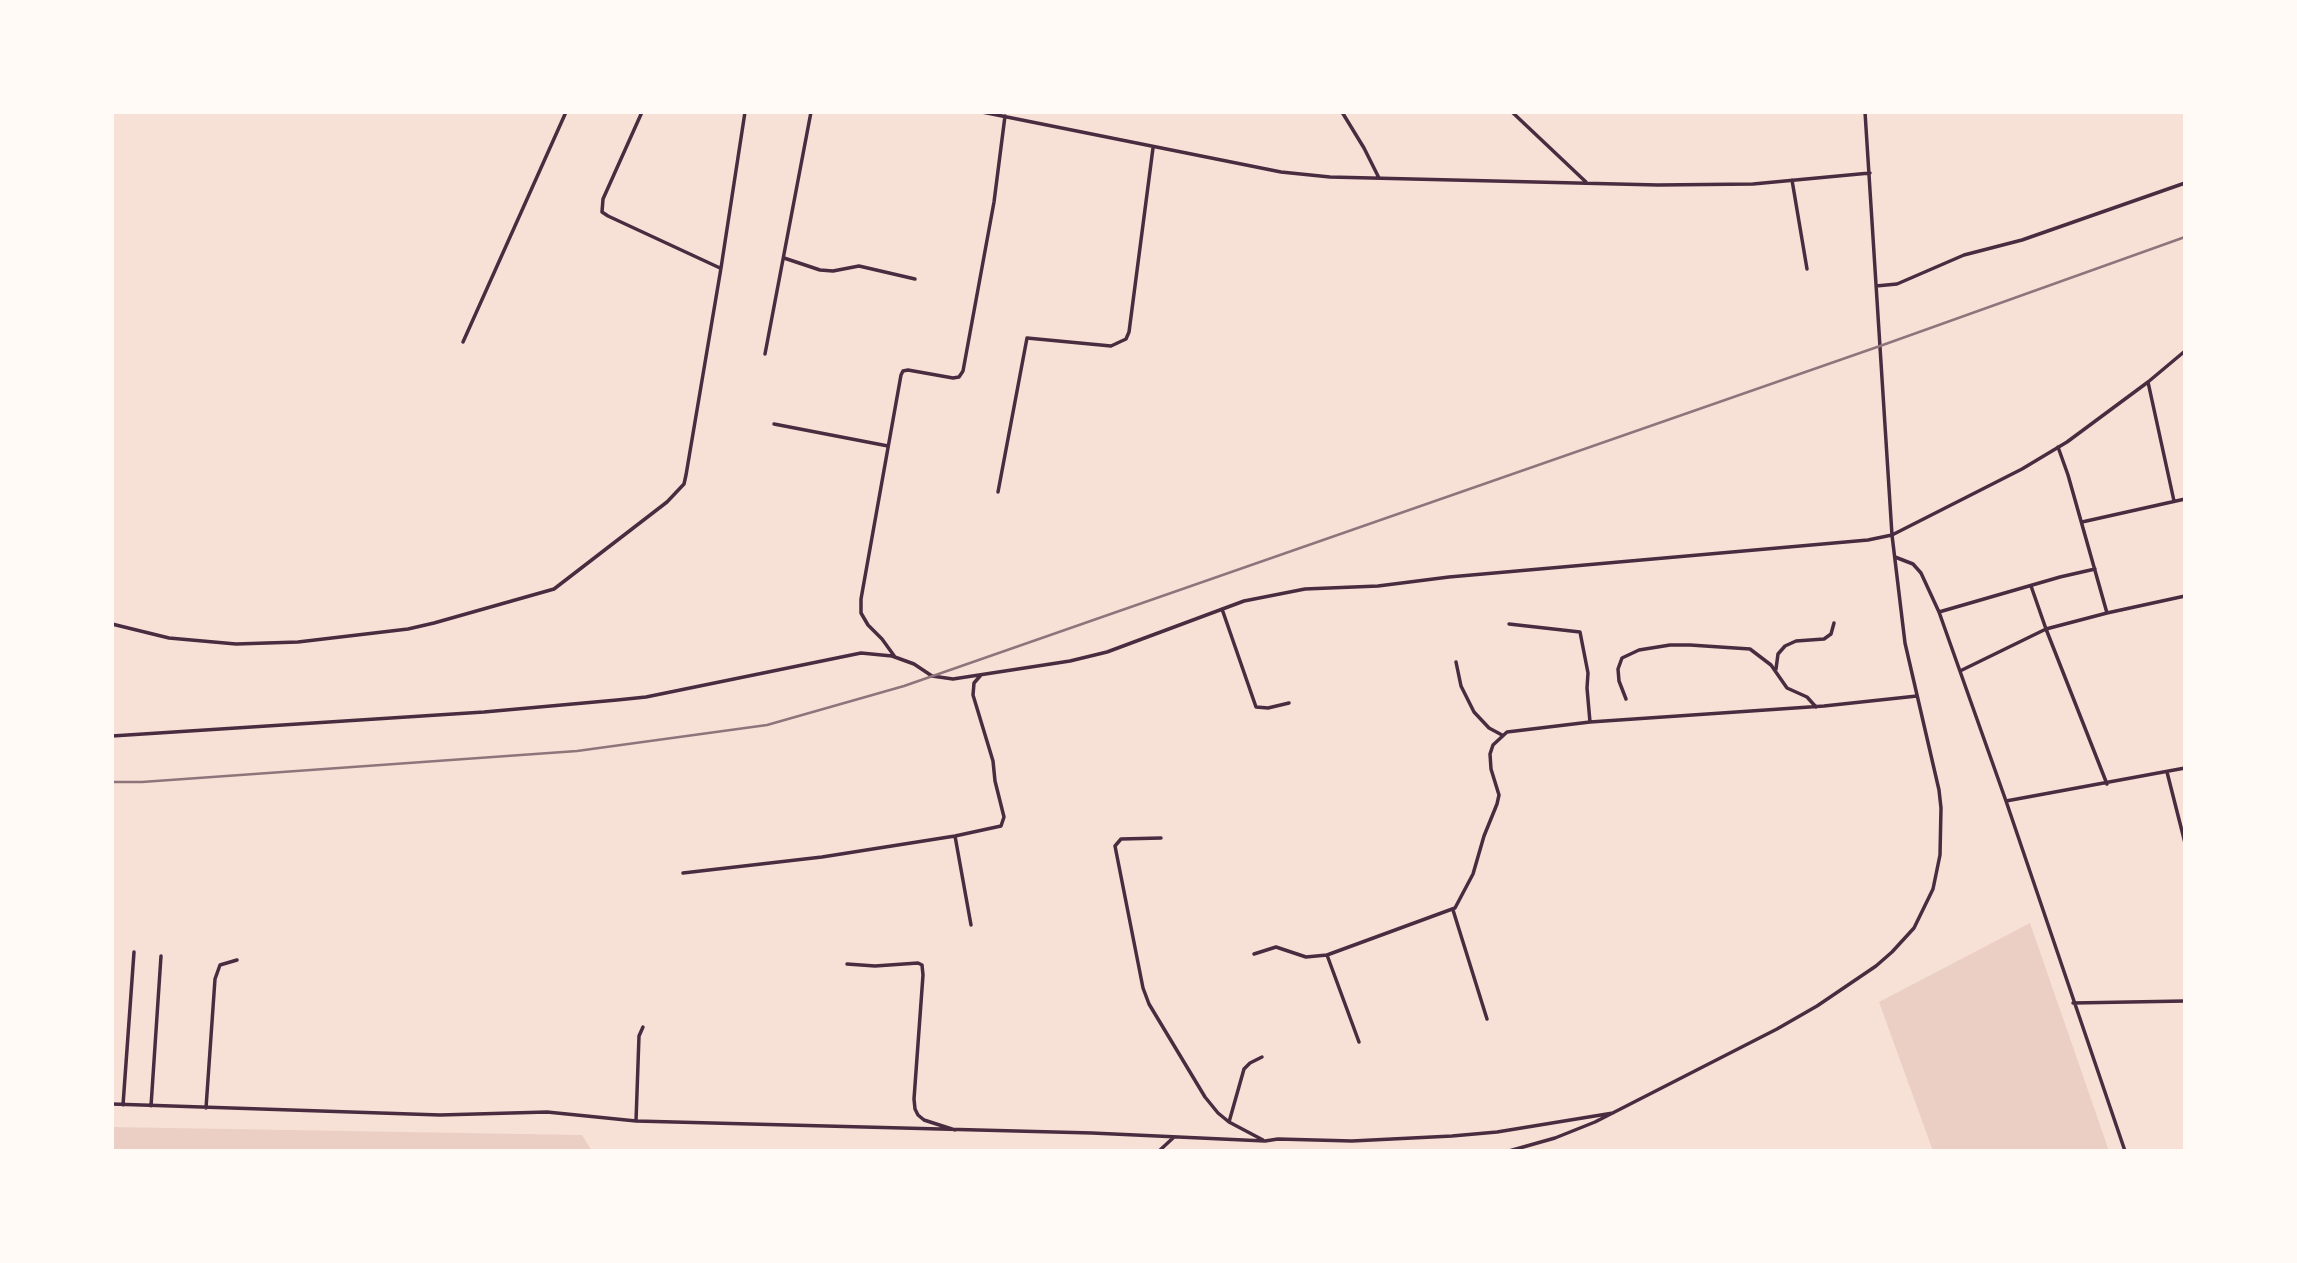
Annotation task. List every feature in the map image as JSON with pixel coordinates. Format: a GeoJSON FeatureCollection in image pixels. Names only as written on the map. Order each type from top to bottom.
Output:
{"type":"FeatureCollection","features":[{"type":"Feature","properties":{"kind":"street"},"geometry":{"type":"LineString","coordinates":[[463,342],[566,112]]}},
{"type":"Feature","properties":{"kind":"street"},"geometry":{"type":"LineString","coordinates":[[642,112],[603,200],[603,212],[721,268]]}},
{"type":"Feature","properties":{"kind":"street"},"geometry":{"type":"LineString","coordinates":[[112,624],[140,633],[192,642],[236,644],[276,643],[408,629],[554,589],[667,502],[684,484],[745,112]]}},
{"type":"Feature","properties":{"kind":"street"},"geometry":{"type":"LineString","coordinates":[[765,354],[811,112]]}},
{"type":"Feature","properties":{"kind":"street"},"geometry":{"type":"LineString","coordinates":[[982,112],[1153,148],[1282,172],[1330,177],[1753,184],[1870,173]]}},
{"type":"Feature","properties":{"kind":"street"},"geometry":{"type":"LineString","coordinates":[[1342,112],[1379,178]]}},
{"type":"Feature","properties":{"kind":"street"},"geometry":{"type":"LineString","coordinates":[[1513,112],[1588,183]]}},
{"type":"Feature","properties":{"kind":"street"},"geometry":{"type":"LineString","coordinates":[[1508,1151],[1576,1131],[1817,1006],[1875,967],[1892,952],[1913,928],[1924,909],[1936,877],[1940,855],[1939,790],[1905,643],[1892,535],[1866,112]]}},
{"type":"Feature","properties":{"kind":"street"},"geometry":{"type":"LineString","coordinates":[[895,657],[868,625],[861,612],[863,586],[903,371],[953,378],[959,377],[963,370],[994,202],[1005,116]]}},
{"type":"Feature","properties":{"kind":"street"},"geometry":{"type":"LineString","coordinates":[[998,492],[1027,338],[1111,346],[1126,340],[1153,148]]}},
{"type":"Feature","properties":{"kind":"street"},"geometry":{"type":"LineString","coordinates":[[1792,180],[1807,268]]}},
{"type":"Feature","properties":{"kind":"street"},"geometry":{"type":"LineString","coordinates":[[1876,286],[1897,284],[1964,255],[2022,240],[2185,183]]}},
{"type":"Feature","properties":{"kind":"street"},"geometry":{"type":"LineString","coordinates":[[784,258],[820,270],[833,271],[859,266],[915,279]]}},
{"type":"Feature","properties":{"kind":"street"},"geometry":{"type":"LineString","coordinates":[[112,736],[484,712],[646,697],[861,653],[895,657],[914,664],[932,676],[943,678],[981,675],[1044,667],[1097,654],[1255,597],[1305,589],[1378,586],[1449,577],[1843,543],[1892,535],[2022,469],[2058,447],[2148,382],[2185,351]]}},
{"type":"Feature","properties":{"kind":"street"},"geometry":{"type":"LineString","coordinates":[[2148,382],[2174,501]]}},
{"type":"Feature","properties":{"kind":"street"},"geometry":{"type":"LineString","coordinates":[[774,424],[888,446]]}},
{"type":"Feature","properties":{"kind":"street"},"geometry":{"type":"LineString","coordinates":[[2058,447],[2106,612]]}},
{"type":"Feature","properties":{"kind":"street"},"geometry":{"type":"LineString","coordinates":[[2082,522],[2185,499]]}},
{"type":"Feature","properties":{"kind":"street"},"geometry":{"type":"LineString","coordinates":[[1895,556],[1913,564],[1921,573],[1939,612],[2125,1151]]}},
{"type":"Feature","properties":{"kind":"street"},"geometry":{"type":"LineString","coordinates":[[1939,612],[2095,569]]}},
{"type":"Feature","properties":{"kind":"street"},"geometry":{"type":"LineString","coordinates":[[2031,586],[2107,784]]}},
{"type":"Feature","properties":{"kind":"street"},"geometry":{"type":"LineString","coordinates":[[1960,671],[2046,629],[2106,612],[2185,596]]}},
{"type":"Feature","properties":{"kind":"street"},"geometry":{"type":"LineString","coordinates":[[1222,609],[1256,707],[1268,708],[1289,703]]}},
{"type":"Feature","properties":{"kind":"street"},"geometry":{"type":"LineString","coordinates":[[1776,671],[1778,653],[1785,646],[1796,641],[1824,639],[1832,634],[1834,623]]}},
{"type":"Feature","properties":{"kind":"street"},"geometry":{"type":"LineString","coordinates":[[1509,624],[1580,632],[1588,673],[1590,722]]}},
{"type":"Feature","properties":{"kind":"street"},"geometry":{"type":"LineString","coordinates":[[1626,699],[1619,681],[1618,669],[1622,658],[1639,650],[1670,645],[1744,648],[1757,653],[1776,671],[1787,688],[1807,697],[1816,707]]}},
{"type":"Feature","properties":{"kind":"street"},"geometry":{"type":"LineString","coordinates":[[1456,662],[1461,686],[1474,712],[1489,729],[1502,735]]}},
{"type":"Feature","properties":{"kind":"street"},"geometry":{"type":"LineString","coordinates":[[683,873],[822,857],[998,828],[1004,822],[993,761],[974,695],[974,683],[981,675]]}},
{"type":"Feature","properties":{"kind":"street"},"geometry":{"type":"LineString","coordinates":[[1254,954],[1276,947],[1306,957],[1327,956],[1453,910],[1473,874],[1497,804],[1499,795],[1491,769],[1490,754],[1502,735],[1512,730],[1816,707],[1917,696]]}},
{"type":"Feature","properties":{"kind":"street"},"geometry":{"type":"LineString","coordinates":[[2006,801],[2185,768]]}},
{"type":"Feature","properties":{"kind":"street"},"geometry":{"type":"LineString","coordinates":[[2167,772],[2185,843]]}},
{"type":"Feature","properties":{"kind":"street"},"geometry":{"type":"LineString","coordinates":[[955,836],[971,925]]}},
{"type":"Feature","properties":{"kind":"street"},"geometry":{"type":"LineString","coordinates":[[1161,838],[1121,839],[1115,846],[1138,966],[1149,1004],[1184,1065],[1218,1113],[1265,1142]]}},
{"type":"Feature","properties":{"kind":"street"},"geometry":{"type":"LineString","coordinates":[[1453,910],[1487,1019]]}},
{"type":"Feature","properties":{"kind":"street"},"geometry":{"type":"LineString","coordinates":[[123,1105],[134,952]]}},
{"type":"Feature","properties":{"kind":"street"},"geometry":{"type":"LineString","coordinates":[[151,1106],[161,956]]}},
{"type":"Feature","properties":{"kind":"street"},"geometry":{"type":"LineString","coordinates":[[1327,956],[1359,1042]]}},
{"type":"Feature","properties":{"kind":"street"},"geometry":{"type":"LineString","coordinates":[[206,1108],[215,979],[220,965],[237,960]]}},
{"type":"Feature","properties":{"kind":"street"},"geometry":{"type":"LineString","coordinates":[[847,964],[922,965],[915,1109],[918,1115],[925,1119],[958,1131]]}},
{"type":"Feature","properties":{"kind":"street"},"geometry":{"type":"LineString","coordinates":[[2073,1003],[2185,1001]]}},
{"type":"Feature","properties":{"kind":"street"},"geometry":{"type":"LineString","coordinates":[[636,1121],[639,1036],[643,1027]]}},
{"type":"Feature","properties":{"kind":"street"},"geometry":{"type":"LineString","coordinates":[[1229,1122],[1244,1069],[1262,1057]]}},
{"type":"Feature","properties":{"kind":"street"},"geometry":{"type":"LineString","coordinates":[[112,1104],[440,1115],[547,1112],[636,1121],[1265,1142],[1278,1139],[1352,1141],[1463,1135],[1613,1113]]}},
{"type":"Feature","properties":{"kind":"street"},"geometry":{"type":"LineString","coordinates":[[1159,1151],[1174,1137]]}},
{"type":"Feature","properties":{"kind":"shaded area"},"geometry":{"type":"Polygon","coordinates":[[[2030,923],[2109,1151],[1933,1151],[1879,1002],[2030,923]]]}},
{"type":"Feature","properties":{"kind":"shaded area"},"geometry":{"type":"Polygon","coordinates":[[[112,1127],[582,1135],[592,1151],[112,1151],[112,1127]]]}},
{"type":"Feature","properties":{"kind":"railway"},"geometry":{"type":"LineString","coordinates":[[112,782],[577,751],[767,725],[904,686],[2185,237]]}}]}
